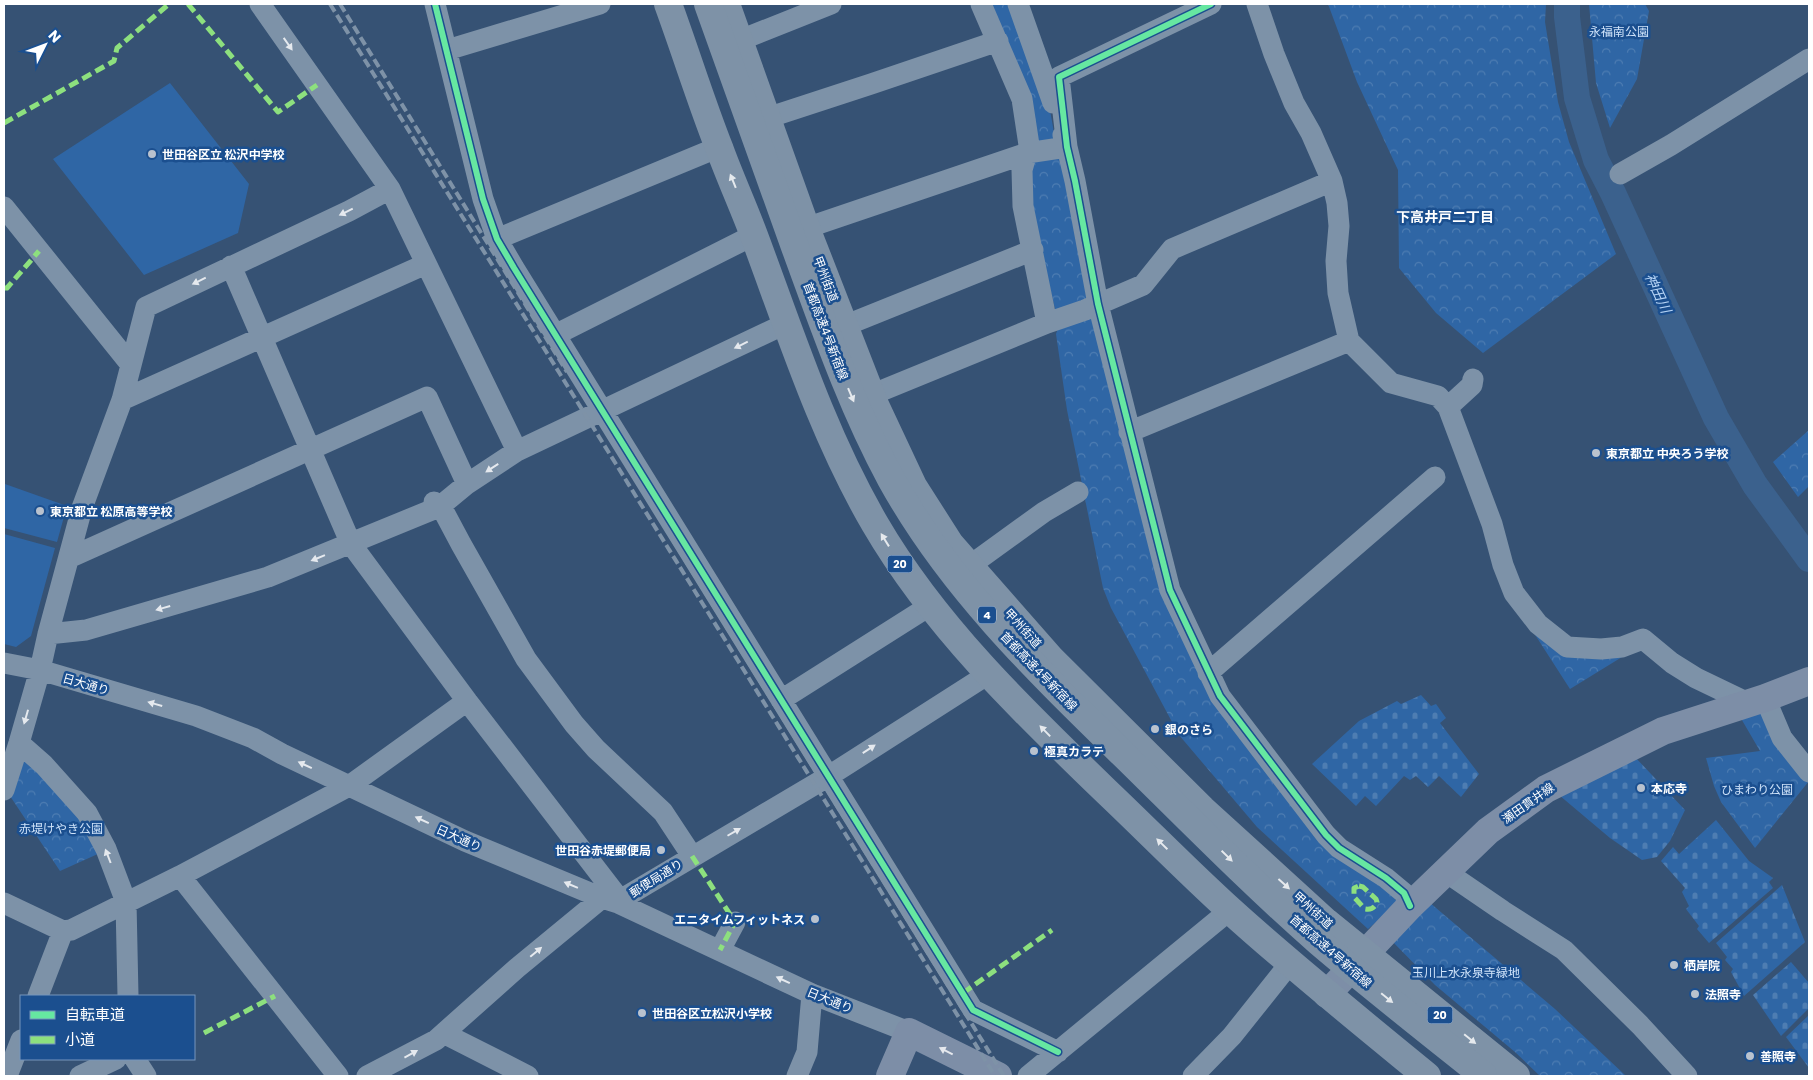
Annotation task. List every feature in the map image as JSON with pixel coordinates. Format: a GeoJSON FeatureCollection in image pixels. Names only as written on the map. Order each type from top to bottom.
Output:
{"type":"FeatureCollection","features":[{"type":"Feature","properties":{"kind":"highway","name":"20"},"geometry":{"type":"LineString","coordinates":[[668,4],[719,147],[754,235],[785,324],[813,395],[855,489],[895,557],[932,605],[990,673],[1066,752],[1230,910],[1327,994],[1427,1076]]}},
{"type":"Feature","properties":{"kind":"highway","name":"首都高速4号新宿線"},"geometry":{"type":"LineString","coordinates":[[688,4],[819,366],[848,434],[877,491],[908,542],[945,594],[988,645],[1050,709],[1273,925],[1307,956],[1454,1076]]}},
{"type":"Feature","properties":{"kind":"highway","name":"首都高速4号新宿線"},"geometry":{"type":"LineString","coordinates":[[708,4],[835,356],[864,426],[892,481],[924,533],[955,576],[1001,632],[1042,676],[1267,895],[1373,987],[1484,1076]]}},
{"type":"Feature","properties":{"kind":"highway","name":"甲州街道"},"geometry":{"type":"LineString","coordinates":[[726,4],[806,228],[871,395],[913,486],[950,544],[968,567],[1051,660],[1202,809],[1326,922],[1369,949],[1516,1076]]}},
{"type":"Feature","properties":{"kind":"main road","name":"瀬田貫井線"},"geometry":{"type":"LineString","coordinates":[[1327,994],[1406,911],[1488,831],[1546,789],[1663,731],[1756,701],[1809,681]]}},
{"type":"Feature","properties":{"kind":"main road"},"geometry":{"type":"LineString","coordinates":[[890,1076],[909,1032],[987,1074]]}},
{"type":"Feature","properties":{"kind":"street"},"geometry":{"type":"LineString","coordinates":[[260,4],[390,189],[517,451]]}},
{"type":"Feature","properties":{"kind":"street"},"geometry":{"type":"LineString","coordinates":[[435,4],[483,199],[497,239],[973,1010],[1058,1052]]}},
{"type":"Feature","properties":{"kind":"street"},"geometry":{"type":"LineString","coordinates":[[447,50],[600,4]]}},
{"type":"Feature","properties":{"kind":"street"},"geometry":{"type":"LineString","coordinates":[[738,41],[831,4]]}},
{"type":"Feature","properties":{"kind":"street"},"geometry":{"type":"LineString","coordinates":[[981,4],[1022,99],[1028,145],[1022,170],[1023,206],[1047,323]]}},
{"type":"Feature","properties":{"kind":"street"},"geometry":{"type":"LineString","coordinates":[[1018,4],[1028,28],[1067,148],[1075,180],[1098,304],[1170,590],[1220,696],[1326,835],[1339,848],[1386,878],[1404,893],[1406,911]]}},
{"type":"Feature","properties":{"kind":"street"},"geometry":{"type":"LineString","coordinates":[[1067,148],[1059,77],[1211,4]]}},
{"type":"Feature","properties":{"kind":"street"},"geometry":{"type":"LineString","coordinates":[[1258,4],[1274,54],[1291,97],[1311,133],[1332,181],[1337,203],[1339,226],[1336,261],[1338,293],[1349,341],[1391,383],[1438,396],[1448,407],[1492,524],[1503,565],[1514,593],[1538,624],[1567,647],[1601,649],[1622,647],[1643,639],[1672,664],[1696,678],[1756,701],[1809,772]]}},
{"type":"Feature","properties":{"kind":"street"},"geometry":{"type":"LineString","coordinates":[[766,118],[998,41]]}},
{"type":"Feature","properties":{"kind":"street"},"geometry":{"type":"LineString","coordinates":[[1620,174],[1671,145],[1809,59]]}},
{"type":"Feature","properties":{"kind":"street"},"geometry":{"type":"LineString","coordinates":[[497,239],[719,147]]}},
{"type":"Feature","properties":{"kind":"street"},"geometry":{"type":"LineString","coordinates":[[806,228],[1027,153],[1067,148]]}},
{"type":"Feature","properties":{"kind":"street"},"geometry":{"type":"LineString","coordinates":[[871,395],[1098,304],[1143,284],[1172,249],[1332,181]]}},
{"type":"Feature","properties":{"kind":"street"},"geometry":{"type":"LineString","coordinates":[[4,790],[40,670],[82,508],[122,400],[146,307],[349,211],[390,189]]}},
{"type":"Feature","properties":{"kind":"street"},"geometry":{"type":"LineString","coordinates":[[4,207],[131,365]]}},
{"type":"Feature","properties":{"kind":"street"},"geometry":{"type":"LineString","coordinates":[[555,334],[754,235]]}},
{"type":"Feature","properties":{"kind":"street"},"geometry":{"type":"LineString","coordinates":[[844,326],[1033,250]]}},
{"type":"Feature","properties":{"kind":"street"},"geometry":{"type":"LineString","coordinates":[[122,400],[426,264]]}},
{"type":"Feature","properties":{"kind":"street"},"geometry":{"type":"LineString","coordinates":[[231,266],[351,544],[614,900]]}},
{"type":"Feature","properties":{"kind":"street"},"geometry":{"type":"LineString","coordinates":[[48,634],[86,630],[186,602],[268,577],[351,544],[436,505],[517,451],[785,324]]}},
{"type":"Feature","properties":{"kind":"street"},"geometry":{"type":"LineString","coordinates":[[1129,432],[1349,341]]}},
{"type":"Feature","properties":{"kind":"street"},"geometry":{"type":"LineString","coordinates":[[1448,407],[1472,384],[1473,379]]}},
{"type":"Feature","properties":{"kind":"street"},"geometry":{"type":"LineString","coordinates":[[69,558],[428,397],[467,484]]}},
{"type":"Feature","properties":{"kind":"street"},"geometry":{"type":"LineString","coordinates":[[1208,673],[1435,477]]}},
{"type":"Feature","properties":{"kind":"street"},"geometry":{"type":"LineString","coordinates":[[968,567],[1044,512],[1078,492]]}},
{"type":"Feature","properties":{"kind":"street"},"geometry":{"type":"LineString","coordinates":[[436,505],[444,512],[460,544],[526,659],[542,681],[574,724],[596,749],[663,812],[692,856]]}},
{"type":"Feature","properties":{"kind":"street"},"geometry":{"type":"LineString","coordinates":[[780,700],[932,605]]}},
{"type":"Feature","properties":{"kind":"street","name":"日大通り"},"geometry":{"type":"LineString","coordinates":[[4,663],[40,670],[196,716],[253,738],[282,754],[465,841],[614,900],[812,994],[909,1032]]}},
{"type":"Feature","properties":{"kind":"street","name":"郵便局通り"},"geometry":{"type":"LineString","coordinates":[[367,1076],[428,1045],[445,1034],[517,968],[614,900],[828,776],[990,673]]}},
{"type":"Feature","properties":{"kind":"street"},"geometry":{"type":"LineString","coordinates":[[4,903],[64,931],[71,930],[180,876],[349,786],[467,701]]}},
{"type":"Feature","properties":{"kind":"street"},"geometry":{"type":"LineString","coordinates":[[19,743],[44,765],[87,813],[106,850],[126,902],[128,995]]}},
{"type":"Feature","properties":{"kind":"street"},"geometry":{"type":"LineString","coordinates":[[1446,872],[1564,950],[1640,1025],[1687,1076]]}},
{"type":"Feature","properties":{"kind":"street"},"geometry":{"type":"LineString","coordinates":[[180,876],[338,1076]]}},
{"type":"Feature","properties":{"kind":"street"},"geometry":{"type":"LineString","coordinates":[[1028,1076],[1230,910]]}},
{"type":"Feature","properties":{"kind":"street"},"geometry":{"type":"LineString","coordinates":[[720,950],[735,922]]}},
{"type":"Feature","properties":{"kind":"street"},"geometry":{"type":"LineString","coordinates":[[38,995],[64,931]]}},
{"type":"Feature","properties":{"kind":"street"},"geometry":{"type":"LineString","coordinates":[[1193,1076],[1232,1036],[1291,962]]}},
{"type":"Feature","properties":{"kind":"street"},"geometry":{"type":"LineString","coordinates":[[797,1076],[807,1052],[812,994]]}},
{"type":"Feature","properties":{"kind":"street"},"geometry":{"type":"LineString","coordinates":[[445,1034],[528,1076]]}},
{"type":"Feature","properties":{"kind":"street"},"geometry":{"type":"LineString","coordinates":[[7,1076],[20,1043]]}},
{"type":"Feature","properties":{"kind":"street"},"geometry":{"type":"LineString","coordinates":[[80,1076],[114,1060]]}},
{"type":"Feature","properties":{"kind":"street"},"geometry":{"type":"LineString","coordinates":[[136,1060],[146,1076]]}},
{"type":"Feature","properties":{"kind":"green space"},"geometry":{"type":"Polygon","coordinates":[[[986,4],[1016,4],[1048,99],[1056,144],[1034,147],[986,4]]]}},
{"type":"Feature","properties":{"kind":"green space"},"geometry":{"type":"Polygon","coordinates":[[[1328,4],[1546,4],[1545,22],[1558,102],[1569,142],[1616,254],[1483,353],[1436,313],[1399,268],[1398,170],[1357,82],[1328,4]]]}},
{"type":"Feature","properties":{"kind":"green space","name":"永福南公園"},"geometry":{"type":"Polygon","coordinates":[[[1589,4],[1645,4],[1649,11],[1637,79],[1610,128],[1596,83],[1589,4]]]}},
{"type":"Feature","properties":{"kind":"green space"},"geometry":{"type":"Polygon","coordinates":[[[170,83],[249,184],[238,233],[144,275],[53,159],[170,83]]]}},
{"type":"Feature","properties":{"kind":"green space"},"geometry":{"type":"Polygon","coordinates":[[[1066,156],[1087,301],[1056,313],[1030,206],[1032,159],[1066,156]]]}},
{"type":"Feature","properties":{"kind":"green space"},"geometry":{"type":"Polygon","coordinates":[[[1090,313],[1145,517],[1250,742],[1383,882],[1398,903],[1368,929],[1257,827],[1179,735],[1111,608],[1103,588],[1067,410],[1056,334],[1059,325],[1090,313]]]}},
{"type":"Feature","properties":{"kind":"green space"},"geometry":{"type":"Polygon","coordinates":[[[1809,430],[1809,486],[1798,497],[1773,462],[1809,430]]]}},
{"type":"Feature","properties":{"kind":"green space"},"geometry":{"type":"Polygon","coordinates":[[[5,484],[67,506],[57,542],[4,528],[5,484]]]}},
{"type":"Feature","properties":{"kind":"green space"},"geometry":{"type":"Polygon","coordinates":[[[4,534],[55,548],[31,636],[16,647],[4,644],[4,534]]]}},
{"type":"Feature","properties":{"kind":"green space"},"geometry":{"type":"Polygon","coordinates":[[[1532,630],[1622,657],[1570,689],[1532,630]]]}},
{"type":"Feature","properties":{"kind":"green space"},"geometry":{"type":"Polygon","coordinates":[[[1421,695],[1431,706],[1436,704],[1446,718],[1440,723],[1479,774],[1461,797],[1439,776],[1428,787],[1416,776],[1410,780],[1404,776],[1376,806],[1365,796],[1356,806],[1312,764],[1359,721],[1397,701],[1401,704],[1421,695]]]}},
{"type":"Feature","properties":{"kind":"green space","name":"ひまわり公園"},"geometry":{"type":"Polygon","coordinates":[[[1758,710],[1809,781],[1755,848],[1721,802],[1706,758],[1760,751],[1739,715],[1758,710]]]}},
{"type":"Feature","properties":{"kind":"green space","name":"赤堤けやき公園"},"geometry":{"type":"Polygon","coordinates":[[[23,753],[81,814],[100,853],[60,871],[8,793],[23,753]]]}},
{"type":"Feature","properties":{"kind":"green space"},"geometry":{"type":"Polygon","coordinates":[[[1634,756],[1685,810],[1670,841],[1657,857],[1642,860],[1610,838],[1559,795],[1634,756]]]}},
{"type":"Feature","properties":{"kind":"green space"},"geometry":{"type":"Polygon","coordinates":[[[1716,820],[1749,861],[1773,878],[1769,882],[1773,888],[1709,943],[1697,929],[1699,926],[1686,909],[1689,906],[1682,892],[1685,888],[1661,861],[1673,847],[1679,854],[1716,820]]]}},
{"type":"Feature","properties":{"kind":"green space"},"geometry":{"type":"Polygon","coordinates":[[[1782,885],[1805,942],[1744,996],[1731,972],[1733,969],[1725,960],[1727,957],[1716,943],[1782,885]]]}},
{"type":"Feature","properties":{"kind":"green space","name":"玉川上水永泉寺緑地"},"geometry":{"type":"Polygon","coordinates":[[[1429,902],[1555,1009],[1626,1076],[1540,1076],[1515,1052],[1435,985],[1391,940],[1429,902]]]}},
{"type":"Feature","properties":{"kind":"green space"},"geometry":{"type":"Polygon","coordinates":[[[1791,962],[1809,983],[1809,1008],[1781,1036],[1753,995],[1791,962]]]}},
{"type":"Feature","properties":{"kind":"green space"},"geometry":{"type":"Polygon","coordinates":[[[1809,1015],[1809,1068],[1786,1037],[1809,1015]]]}},
{"type":"Feature","properties":{"kind":"waterway","name":"神田川"},"geometry":{"type":"LineString","coordinates":[[1567,4],[1577,98],[1596,160],[1716,418],[1755,485],[1809,559]]}},
{"type":"Feature","properties":{"kind":"railway"},"geometry":{"type":"LineString","coordinates":[[330,4],[995,1076]]}},
{"type":"Feature","properties":{"kind":"railway"},"geometry":{"type":"LineString","coordinates":[[340,4],[567,372]]}},
{"type":"Feature","properties":{"kind":"railway"},"geometry":{"type":"LineString","coordinates":[[671,537],[1004,1076]]}},
{"type":"Feature","properties":{"kind":"marked path"},"geometry":{"type":"LineString","coordinates":[[4,123],[114,61],[117,48],[169,4]]}},
{"type":"Feature","properties":{"kind":"marked path"},"geometry":{"type":"LineString","coordinates":[[188,4],[278,112],[317,85]]}},
{"type":"Feature","properties":{"kind":"marked path"},"geometry":{"type":"LineString","coordinates":[[4,288],[7,288],[39,251]]}},
{"type":"Feature","properties":{"kind":"marked path"},"geometry":{"type":"LineString","coordinates":[[692,856],[735,922],[720,950]]}},
{"type":"Feature","properties":{"kind":"marked path"},"geometry":{"type":"LineString","coordinates":[[1359,886],[1363,887],[1376,899],[1375,906],[1365,909],[1354,897],[1354,888],[1359,886]]}},
{"type":"Feature","properties":{"kind":"marked path"},"geometry":{"type":"LineString","coordinates":[[963,993],[1052,930]]}},
{"type":"Feature","properties":{"kind":"marked path"},"geometry":{"type":"LineString","coordinates":[[204,1033],[275,996]]}},
{"type":"Feature","properties":{"kind":"cycle path"},"geometry":{"type":"LineString","coordinates":[[435,4],[483,199],[497,239],[514,268],[973,1010],[1058,1052]]}},
{"type":"Feature","properties":{"kind":"cycle path"},"geometry":{"type":"LineString","coordinates":[[1211,4],[1059,77],[1067,147],[1098,304],[1170,590],[1220,696],[1326,835],[1339,848],[1386,878],[1404,893],[1410,906]]}},
{"type":"Feature","properties":{"kind":"place","name":"世田谷区立 松沢中学校"},"geometry":{"type":"Point","coordinates":[152,154]}},
{"type":"Feature","properties":{"kind":"place","name":"東京都立 中央ろう学校"},"geometry":{"type":"Point","coordinates":[1596,453]}},
{"type":"Feature","properties":{"kind":"place","name":"東京都立 松原高等学校"},"geometry":{"type":"Point","coordinates":[40,511]}},
{"type":"Feature","properties":{"kind":"place","name":"銀のさら"},"geometry":{"type":"Point","coordinates":[1155,729]}},
{"type":"Feature","properties":{"kind":"place","name":"極真カラテ"},"geometry":{"type":"Point","coordinates":[1034,751]}},
{"type":"Feature","properties":{"kind":"place","name":"本応寺"},"geometry":{"type":"Point","coordinates":[1641,788]}},
{"type":"Feature","properties":{"kind":"place","name":"世田谷赤堤郵便局"},"geometry":{"type":"Point","coordinates":[661,850]}},
{"type":"Feature","properties":{"kind":"place","name":"エニタイムフィットネス"},"geometry":{"type":"Point","coordinates":[815,919]}},
{"type":"Feature","properties":{"kind":"place","name":"栖岸院"},"geometry":{"type":"Point","coordinates":[1674,965]}},
{"type":"Feature","properties":{"kind":"place","name":"法照寺"},"geometry":{"type":"Point","coordinates":[1695,994]}},
{"type":"Feature","properties":{"kind":"place","name":"世田谷区立松沢小学校"},"geometry":{"type":"Point","coordinates":[642,1013]}},
{"type":"Feature","properties":{"kind":"place","name":"善照寺"},"geometry":{"type":"Point","coordinates":[1750,1056]}},
{"type":"Feature","properties":{"kind":"district","name":"下高井戸二丁目"},"geometry":{"type":"Point","coordinates":[1445,217]}}]}
